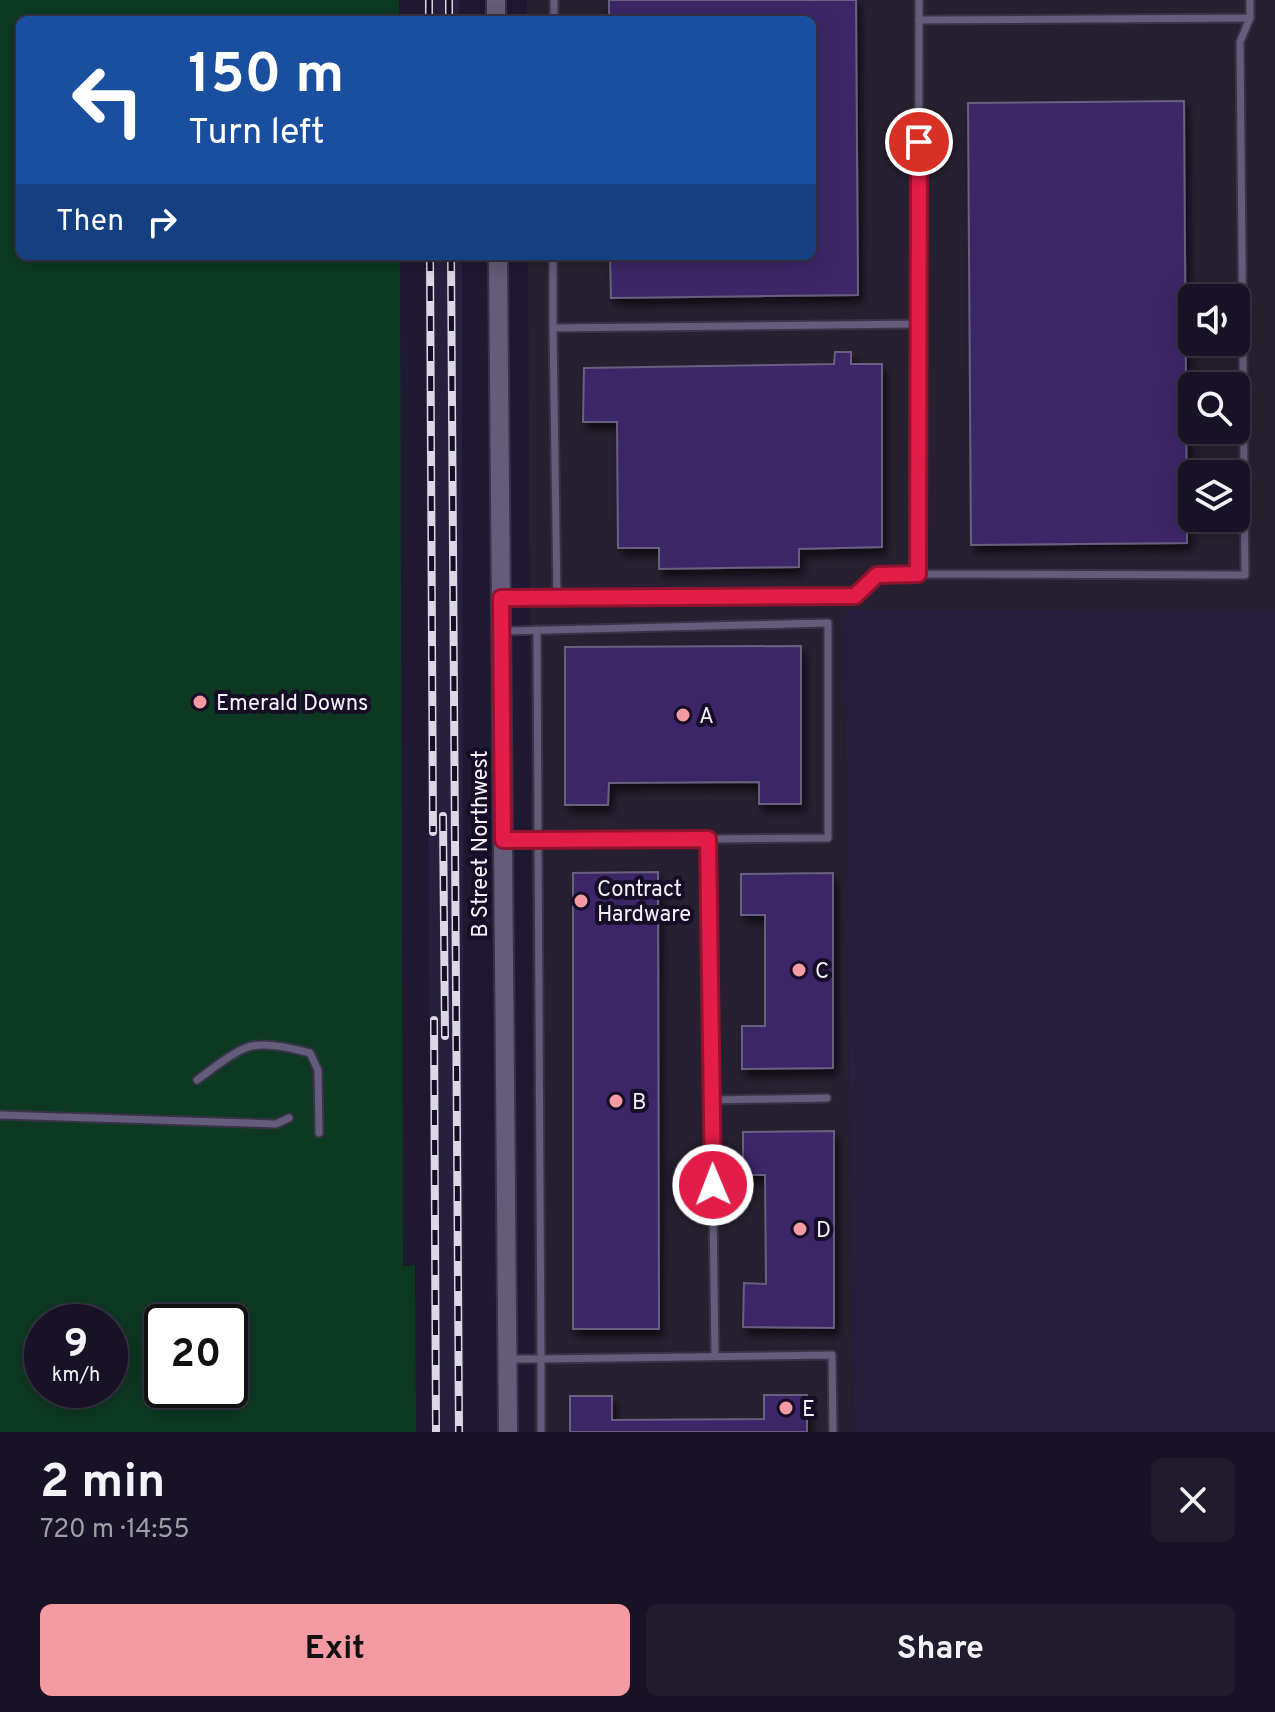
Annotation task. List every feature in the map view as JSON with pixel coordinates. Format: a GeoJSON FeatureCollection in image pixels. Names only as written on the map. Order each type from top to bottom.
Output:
{"type":"FeatureCollection","features":[{"type":"Feature","properties":{"kind":"street","name":"B Street Northwest"},"geometry":{"type":"LineString","coordinates":[[498,260],[508,1432]]}},
{"type":"Feature","properties":{"kind":"lane"},"geometry":{"type":"LineString","coordinates":[[918,574],[919,0]]}},
{"type":"Feature","properties":{"kind":"lane"},"geometry":{"type":"LineString","coordinates":[[501,598],[855,596],[877,575],[1245,575],[1240,42],[1250,18],[1250,0]]}},
{"type":"Feature","properties":{"kind":"lane"},"geometry":{"type":"LineString","coordinates":[[919,20],[1250,18]]}},
{"type":"Feature","properties":{"kind":"lane"},"geometry":{"type":"LineString","coordinates":[[553,260],[557,597]]}},
{"type":"Feature","properties":{"kind":"lane"},"geometry":{"type":"LineString","coordinates":[[553,328],[918,324]]}},
{"type":"Feature","properties":{"kind":"lane"},"geometry":{"type":"LineString","coordinates":[[501,631],[828,623],[828,838],[503,840]]}},
{"type":"Feature","properties":{"kind":"lane"},"geometry":{"type":"LineString","coordinates":[[537,630],[541,1432]]}},
{"type":"Feature","properties":{"kind":"lane"},"geometry":{"type":"LineString","coordinates":[[708,839],[715,1356]]}},
{"type":"Feature","properties":{"kind":"lane"},"geometry":{"type":"LineString","coordinates":[[197,1080],[226,1059],[252,1046],[291,1048],[310,1053],[318,1070],[319,1133]]}},
{"type":"Feature","properties":{"kind":"lane"},"geometry":{"type":"LineString","coordinates":[[712,1100],[827,1098]]}},
{"type":"Feature","properties":{"kind":"lane"},"geometry":{"type":"LineString","coordinates":[[0,1115],[276,1124],[289,1118]]}},
{"type":"Feature","properties":{"kind":"lane"},"geometry":{"type":"LineString","coordinates":[[507,1359],[832,1355],[833,1432]]}},
{"type":"Feature","properties":{"kind":"shaded area"},"geometry":{"type":"Polygon","coordinates":[[[424,0],[459,0],[460,16],[424,16],[424,0]]]}},
{"type":"Feature","properties":{"kind":"shaded area"},"geometry":{"type":"Polygon","coordinates":[[[527,0],[1275,0],[1275,611],[843,610],[853,1432],[534,1432],[528,260],[816,260],[816,16],[527,16],[527,0]]]}},
{"type":"Feature","properties":{"kind":"shaded area"},"geometry":{"type":"Polygon","coordinates":[[[425,260],[462,260],[464,1432],[432,1432],[425,260]]]}},
{"type":"Feature","properties":{"kind":"shaded area"},"geometry":{"type":"Polygon","coordinates":[[[843,609],[1275,611],[1275,1432],[853,1432],[843,609]]]}},
{"type":"Feature","properties":{"kind":"green space","name":"Emerald Downs"},"geometry":{"type":"Polygon","coordinates":[[[0,0],[399,0],[399,16],[16,16],[16,260],[400,260],[403,1266],[415,1265],[416,1432],[0,1432],[0,0]]]}},
{"type":"Feature","properties":{"kind":"building"},"geometry":{"type":"Polygon","coordinates":[[[609,0],[856,0],[858,295],[611,298],[610,260],[816,260],[816,16],[609,16],[609,0]]]}},
{"type":"Feature","properties":{"kind":"building"},"geometry":{"type":"Polygon","coordinates":[[[1184,101],[1185,284],[1178,284],[1178,356],[1186,356],[1186,372],[1178,372],[1178,444],[1186,444],[1186,460],[1178,460],[1178,532],[1187,532],[1187,543],[971,545],[968,103],[1184,101]]]}},
{"type":"Feature","properties":{"kind":"building"},"geometry":{"type":"Polygon","coordinates":[[[835,352],[851,352],[851,364],[882,364],[882,547],[799,549],[799,567],[659,569],[659,548],[618,548],[617,422],[583,422],[584,368],[834,364],[835,352]]]}},
{"type":"Feature","properties":{"kind":"building","name":"A"},"geometry":{"type":"Polygon","coordinates":[[[801,646],[801,804],[759,804],[759,782],[609,783],[608,805],[565,805],[565,647],[801,646]]]}},
{"type":"Feature","properties":{"kind":"building","name":"B"},"geometry":{"type":"Polygon","coordinates":[[[658,872],[659,1329],[573,1329],[573,873],[658,872]]]}},
{"type":"Feature","properties":{"kind":"building","name":"C"},"geometry":{"type":"Polygon","coordinates":[[[833,873],[833,1068],[742,1069],[742,1026],[765,1026],[765,915],[741,915],[741,874],[833,873]]]}},
{"type":"Feature","properties":{"kind":"building","name":"D"},"geometry":{"type":"Polygon","coordinates":[[[834,1131],[834,1328],[743,1327],[744,1283],[766,1284],[765,1175],[743,1175],[743,1132],[834,1131]]]}},
{"type":"Feature","properties":{"kind":"building","name":"E"},"geometry":{"type":"Polygon","coordinates":[[[764,1395],[807,1395],[807,1432],[570,1432],[570,1396],[612,1396],[612,1420],[764,1419],[764,1395]]]}},
{"type":"Feature","properties":{"kind":"railway"},"geometry":{"type":"LineString","coordinates":[[429,0],[429,16]]}},
{"type":"Feature","properties":{"kind":"railway"},"geometry":{"type":"LineString","coordinates":[[449,0],[449,16]]}},
{"type":"Feature","properties":{"kind":"railway"},"geometry":{"type":"LineString","coordinates":[[430,260],[433,832]]}},
{"type":"Feature","properties":{"kind":"railway"},"geometry":{"type":"LineString","coordinates":[[451,260],[459,1432]]}},
{"type":"Feature","properties":{"kind":"railway"},"geometry":{"type":"LineString","coordinates":[[443,816],[445,1036]]}},
{"type":"Feature","properties":{"kind":"railway"},"geometry":{"type":"LineString","coordinates":[[434,1020],[436,1432]]}},
{"type":"Feature","properties":{"kind":"place","name":"Emerald Downs"},"geometry":{"type":"Point","coordinates":[200,702]}},
{"type":"Feature","properties":{"kind":"place","name":"A"},"geometry":{"type":"Point","coordinates":[683,715]}},
{"type":"Feature","properties":{"kind":"place","name":"Contract Hardware"},"geometry":{"type":"Point","coordinates":[581,901]}},
{"type":"Feature","properties":{"kind":"place","name":"C"},"geometry":{"type":"Point","coordinates":[799,970]}},
{"type":"Feature","properties":{"kind":"place","name":"B"},"geometry":{"type":"Point","coordinates":[616,1101]}},
{"type":"Feature","properties":{"kind":"place","name":"D"},"geometry":{"type":"Point","coordinates":[800,1229]}},
{"type":"Feature","properties":{"kind":"place","name":"E"},"geometry":{"type":"Point","coordinates":[786,1408]}},
{"type":"Feature","properties":{"kind":"route"},"geometry":{"type":"LineString","coordinates":[[713,1185],[708,839],[503,840],[501,598],[855,596],[877,575],[918,574],[919,142]]}}]}
